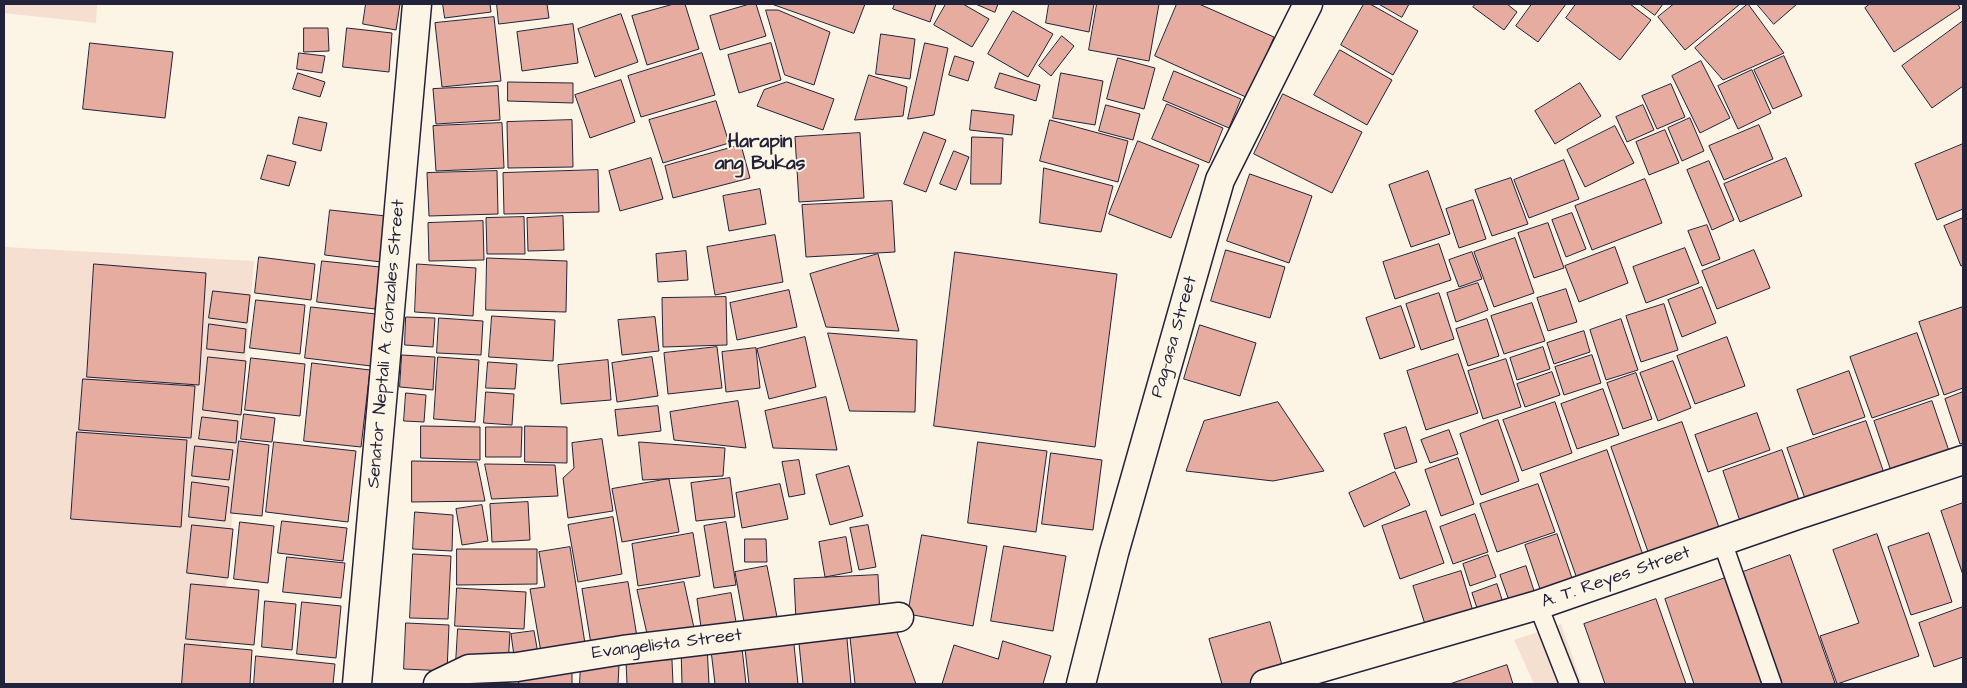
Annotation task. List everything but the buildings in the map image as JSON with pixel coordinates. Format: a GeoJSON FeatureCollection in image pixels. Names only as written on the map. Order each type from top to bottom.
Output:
{"type":"FeatureCollection","features":[{"type":"Feature","properties":{"kind":"street","name":"Senator Neptali A. Gonzales Street"},"geometry":{"type":"LineString","coordinates":[[357,684],[417,4]]}},
{"type":"Feature","properties":{"kind":"street","name":"Pag-asa Street"},"geometry":{"type":"LineString","coordinates":[[1081,684],[1117,544],[1220,180],[1298,6]]}},
{"type":"Feature","properties":{"kind":"street","name":"A. T. Reyes Street"},"geometry":{"type":"LineString","coordinates":[[1265,684],[1303,679],[1538,605],[1963,460]]}},
{"type":"Feature","properties":{"kind":"street","name":"Evangelista Street"},"geometry":{"type":"LineString","coordinates":[[438,684],[469,668],[517,667],[623,650],[900,617]]}},
{"type":"Feature","properties":{"kind":"lane"},"geometry":{"type":"LineString","coordinates":[[1722,541],[1772,684]]}},
{"type":"Feature","properties":{"kind":"lane"},"geometry":{"type":"LineString","coordinates":[[1538,605],[1569,684]]}},
{"type":"Feature","properties":{"kind":"shaded area"},"geometry":{"type":"Polygon","coordinates":[[[4,4],[97,4],[96,23],[4,13],[4,4]]]}},
{"type":"Feature","properties":{"kind":"shaded area"},"geometry":{"type":"Polygon","coordinates":[[[4,247],[254,261],[218,684],[4,684],[4,247]]]}},
{"type":"Feature","properties":{"kind":"shaded area"},"geometry":{"type":"Polygon","coordinates":[[[1561,624],[1582,684],[1534,684],[1514,640],[1561,624]]]}},
{"type":"Feature","properties":{"kind":"district","name":"Harapin ang Bukas"},"geometry":{"type":"Point","coordinates":[760,154]}}]}
